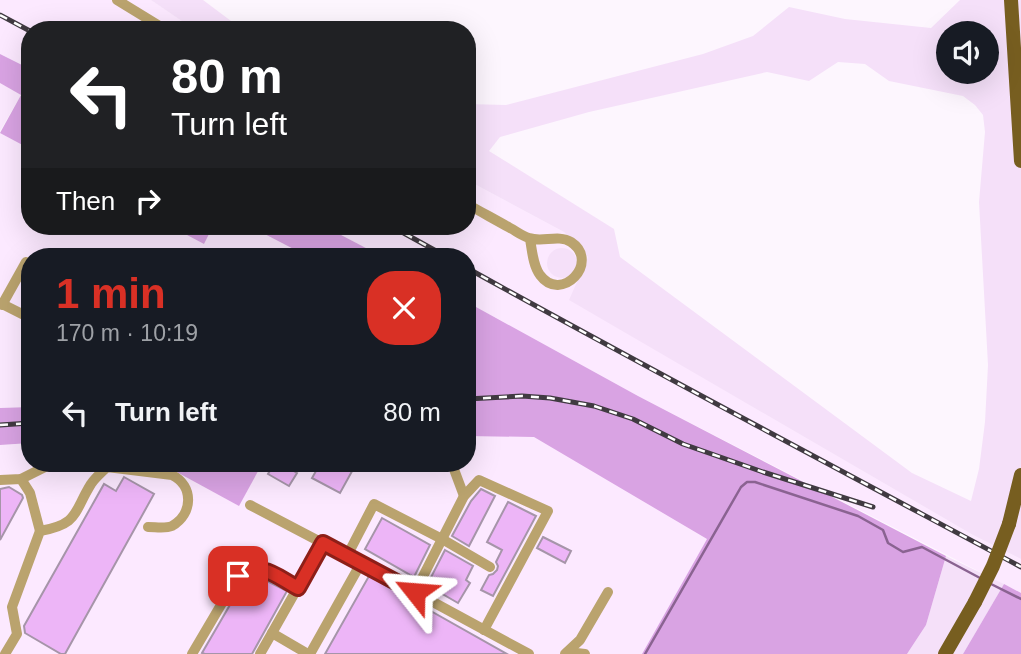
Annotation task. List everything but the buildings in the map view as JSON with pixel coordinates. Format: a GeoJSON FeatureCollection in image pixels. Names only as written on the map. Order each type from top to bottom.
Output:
{"type":"FeatureCollection","features":[{"type":"Feature","properties":{"kind":"main road"},"geometry":{"type":"LineString","coordinates":[[1011,0],[1021,161]]}},
{"type":"Feature","properties":{"kind":"main road"},"geometry":{"type":"LineString","coordinates":[[945,654],[996,559],[1009,524],[1021,475]]}},
{"type":"Feature","properties":{"kind":"lane"},"geometry":{"type":"LineString","coordinates":[[117,0],[151,21]]}},
{"type":"Feature","properties":{"kind":"lane"},"geometry":{"type":"LineString","coordinates":[[476,209],[530,239],[570,241],[580,253],[582,263],[579,273],[566,284],[550,284],[538,273],[530,239]]}},
{"type":"Feature","properties":{"kind":"lane"},"geometry":{"type":"LineString","coordinates":[[21,270],[1,304],[21,314]]}},
{"type":"Feature","properties":{"kind":"lane"},"geometry":{"type":"LineString","coordinates":[[0,480],[21,479],[35,472]]}},
{"type":"Feature","properties":{"kind":"lane"},"geometry":{"type":"LineString","coordinates":[[88,472],[92,481]]}},
{"type":"Feature","properties":{"kind":"lane"},"geometry":{"type":"LineString","coordinates":[[40,531],[59,528],[75,515],[92,481],[102,472]]}},
{"type":"Feature","properties":{"kind":"lane"},"geometry":{"type":"LineString","coordinates":[[148,472],[172,475],[180,479],[186,487],[189,501],[184,514],[173,525],[166,528],[148,527]]}},
{"type":"Feature","properties":{"kind":"lane"},"geometry":{"type":"LineString","coordinates":[[455,472],[464,496]]}},
{"type":"Feature","properties":{"kind":"lane"},"geometry":{"type":"LineString","coordinates":[[5,654],[17,634],[12,607],[40,531],[30,493],[21,479]]}},
{"type":"Feature","properties":{"kind":"lane"},"geometry":{"type":"LineString","coordinates":[[415,592],[464,496],[479,480],[548,511],[484,630]]}},
{"type":"Feature","properties":{"kind":"lane"},"geometry":{"type":"LineString","coordinates":[[346,556],[374,504],[490,567]]}},
{"type":"Feature","properties":{"kind":"lane"},"geometry":{"type":"LineString","coordinates":[[250,505],[529,654]]}},
{"type":"Feature","properties":{"kind":"lane"},"geometry":{"type":"LineString","coordinates":[[261,654],[323,543]]}},
{"type":"Feature","properties":{"kind":"lane"},"geometry":{"type":"LineString","coordinates":[[272,633],[309,654],[361,563]]}},
{"type":"Feature","properties":{"kind":"lane"},"geometry":{"type":"LineString","coordinates":[[192,654],[238,576],[250,569],[263,569],[298,588]]}},
{"type":"Feature","properties":{"kind":"lane"},"geometry":{"type":"LineString","coordinates":[[567,653],[580,640],[608,592]]}},
{"type":"Feature","properties":{"kind":"lane"},"geometry":{"type":"LineString","coordinates":[[567,653],[585,654]]}},
{"type":"Feature","properties":{"kind":"shaded area"},"geometry":{"type":"Polygon","coordinates":[[[0,0],[151,0],[182,21],[21,21],[21,64],[0,54],[0,0]]]}},
{"type":"Feature","properties":{"kind":"shaded area"},"geometry":{"type":"Polygon","coordinates":[[[151,0],[203,0],[231,21],[182,21],[151,0]]]}},
{"type":"Feature","properties":{"kind":"shaded area"},"geometry":{"type":"Polygon","coordinates":[[[960,0],[1021,0],[1021,559],[973,535],[569,300],[588,257],[564,232],[476,185],[476,104],[506,105],[703,54],[753,36],[789,7],[845,19],[931,28],[936,23],[936,84],[999,84],[999,21],[938,21],[960,0]],[[838,62],[809,81],[767,72],[589,112],[500,137],[489,151],[614,229],[620,257],[912,473],[971,501],[979,469],[985,422],[988,365],[979,202],[985,132],[983,115],[963,96],[889,81],[865,64],[838,62]]]}},
{"type":"Feature","properties":{"kind":"shaded area"},"geometry":{"type":"Polygon","coordinates":[[[0,54],[21,64],[21,95],[0,83],[0,54]]]}},
{"type":"Feature","properties":{"kind":"shaded area"},"geometry":{"type":"Polygon","coordinates":[[[0,83],[21,95],[0,131],[0,83]]]}},
{"type":"Feature","properties":{"kind":"shaded area"},"geometry":{"type":"Polygon","coordinates":[[[21,95],[21,144],[0,133],[21,95]]]}},
{"type":"Feature","properties":{"kind":"shaded area"},"geometry":{"type":"Polygon","coordinates":[[[0,133],[21,144],[21,235],[187,235],[204,244],[208,235],[266,235],[292,248],[21,248],[21,407],[0,408],[0,133]]]}},
{"type":"Feature","properties":{"kind":"shaded area"},"geometry":{"type":"Polygon","coordinates":[[[476,185],[564,232],[588,257],[570,300],[973,535],[1021,559],[1021,593],[638,396],[476,307],[476,248],[366,248],[341,235],[476,235],[476,185]]]}},
{"type":"Feature","properties":{"kind":"shaded area"},"geometry":{"type":"Polygon","coordinates":[[[187,235],[208,235],[204,244],[187,235]]]}},
{"type":"Feature","properties":{"kind":"shaded area"},"geometry":{"type":"Polygon","coordinates":[[[266,235],[341,235],[366,248],[292,248],[266,235]]]}},
{"type":"Feature","properties":{"kind":"shaded area"},"geometry":{"type":"Polygon","coordinates":[[[562,248],[568,249],[576,257],[576,269],[568,277],[562,278],[556,277],[548,269],[547,263],[548,257],[556,249],[562,248]]]}},
{"type":"Feature","properties":{"kind":"shaded area"},"geometry":{"type":"Polygon","coordinates":[[[476,307],[638,396],[946,556],[926,625],[907,654],[642,654],[707,539],[534,437],[476,436],[476,307]]]}},
{"type":"Feature","properties":{"kind":"shaded area"},"geometry":{"type":"Polygon","coordinates":[[[21,407],[21,444],[0,445],[0,408],[21,407]]]}},
{"type":"Feature","properties":{"kind":"shaded area"},"geometry":{"type":"Polygon","coordinates":[[[476,436],[533,436],[707,539],[642,654],[0,654],[0,445],[21,444],[21,472],[177,472],[238,505],[257,472],[476,472],[476,436]]]}},
{"type":"Feature","properties":{"kind":"shaded area"},"geometry":{"type":"Polygon","coordinates":[[[177,472],[258,472],[239,506],[177,472]]]}},
{"type":"Feature","properties":{"kind":"shaded area"},"geometry":{"type":"Polygon","coordinates":[[[946,556],[1004,584],[963,654],[907,654],[926,625],[946,556]]]}},
{"type":"Feature","properties":{"kind":"shaded area"},"geometry":{"type":"Polygon","coordinates":[[[1004,584],[1021,593],[1021,654],[963,654],[1004,584]]]}},
{"type":"Feature","properties":{"kind":"waterway"},"geometry":{"type":"LineString","coordinates":[[645,654],[741,487],[747,482],[755,482],[858,516],[883,530],[888,543],[903,552],[922,547],[980,578]]}},
{"type":"Feature","properties":{"kind":"waterway"},"geometry":{"type":"LineString","coordinates":[[989,583],[1021,599]]}},
{"type":"Feature","properties":{"kind":"railway"},"geometry":{"type":"LineString","coordinates":[[0,15],[21,26]]}},
{"type":"Feature","properties":{"kind":"railway"},"geometry":{"type":"LineString","coordinates":[[407,235],[431,248]]}},
{"type":"Feature","properties":{"kind":"railway"},"geometry":{"type":"LineString","coordinates":[[476,273],[1021,567]]}},
{"type":"Feature","properties":{"kind":"railway"},"geometry":{"type":"LineString","coordinates":[[476,399],[522,396],[594,406],[633,419],[683,444],[873,507]]}},
{"type":"Feature","properties":{"kind":"railway"},"geometry":{"type":"LineString","coordinates":[[0,425],[21,424]]}},
{"type":"Feature","properties":{"kind":"route"},"geometry":{"type":"LineString","coordinates":[[238,576],[250,569],[263,569],[298,588],[323,543],[415,592]]}}]}
